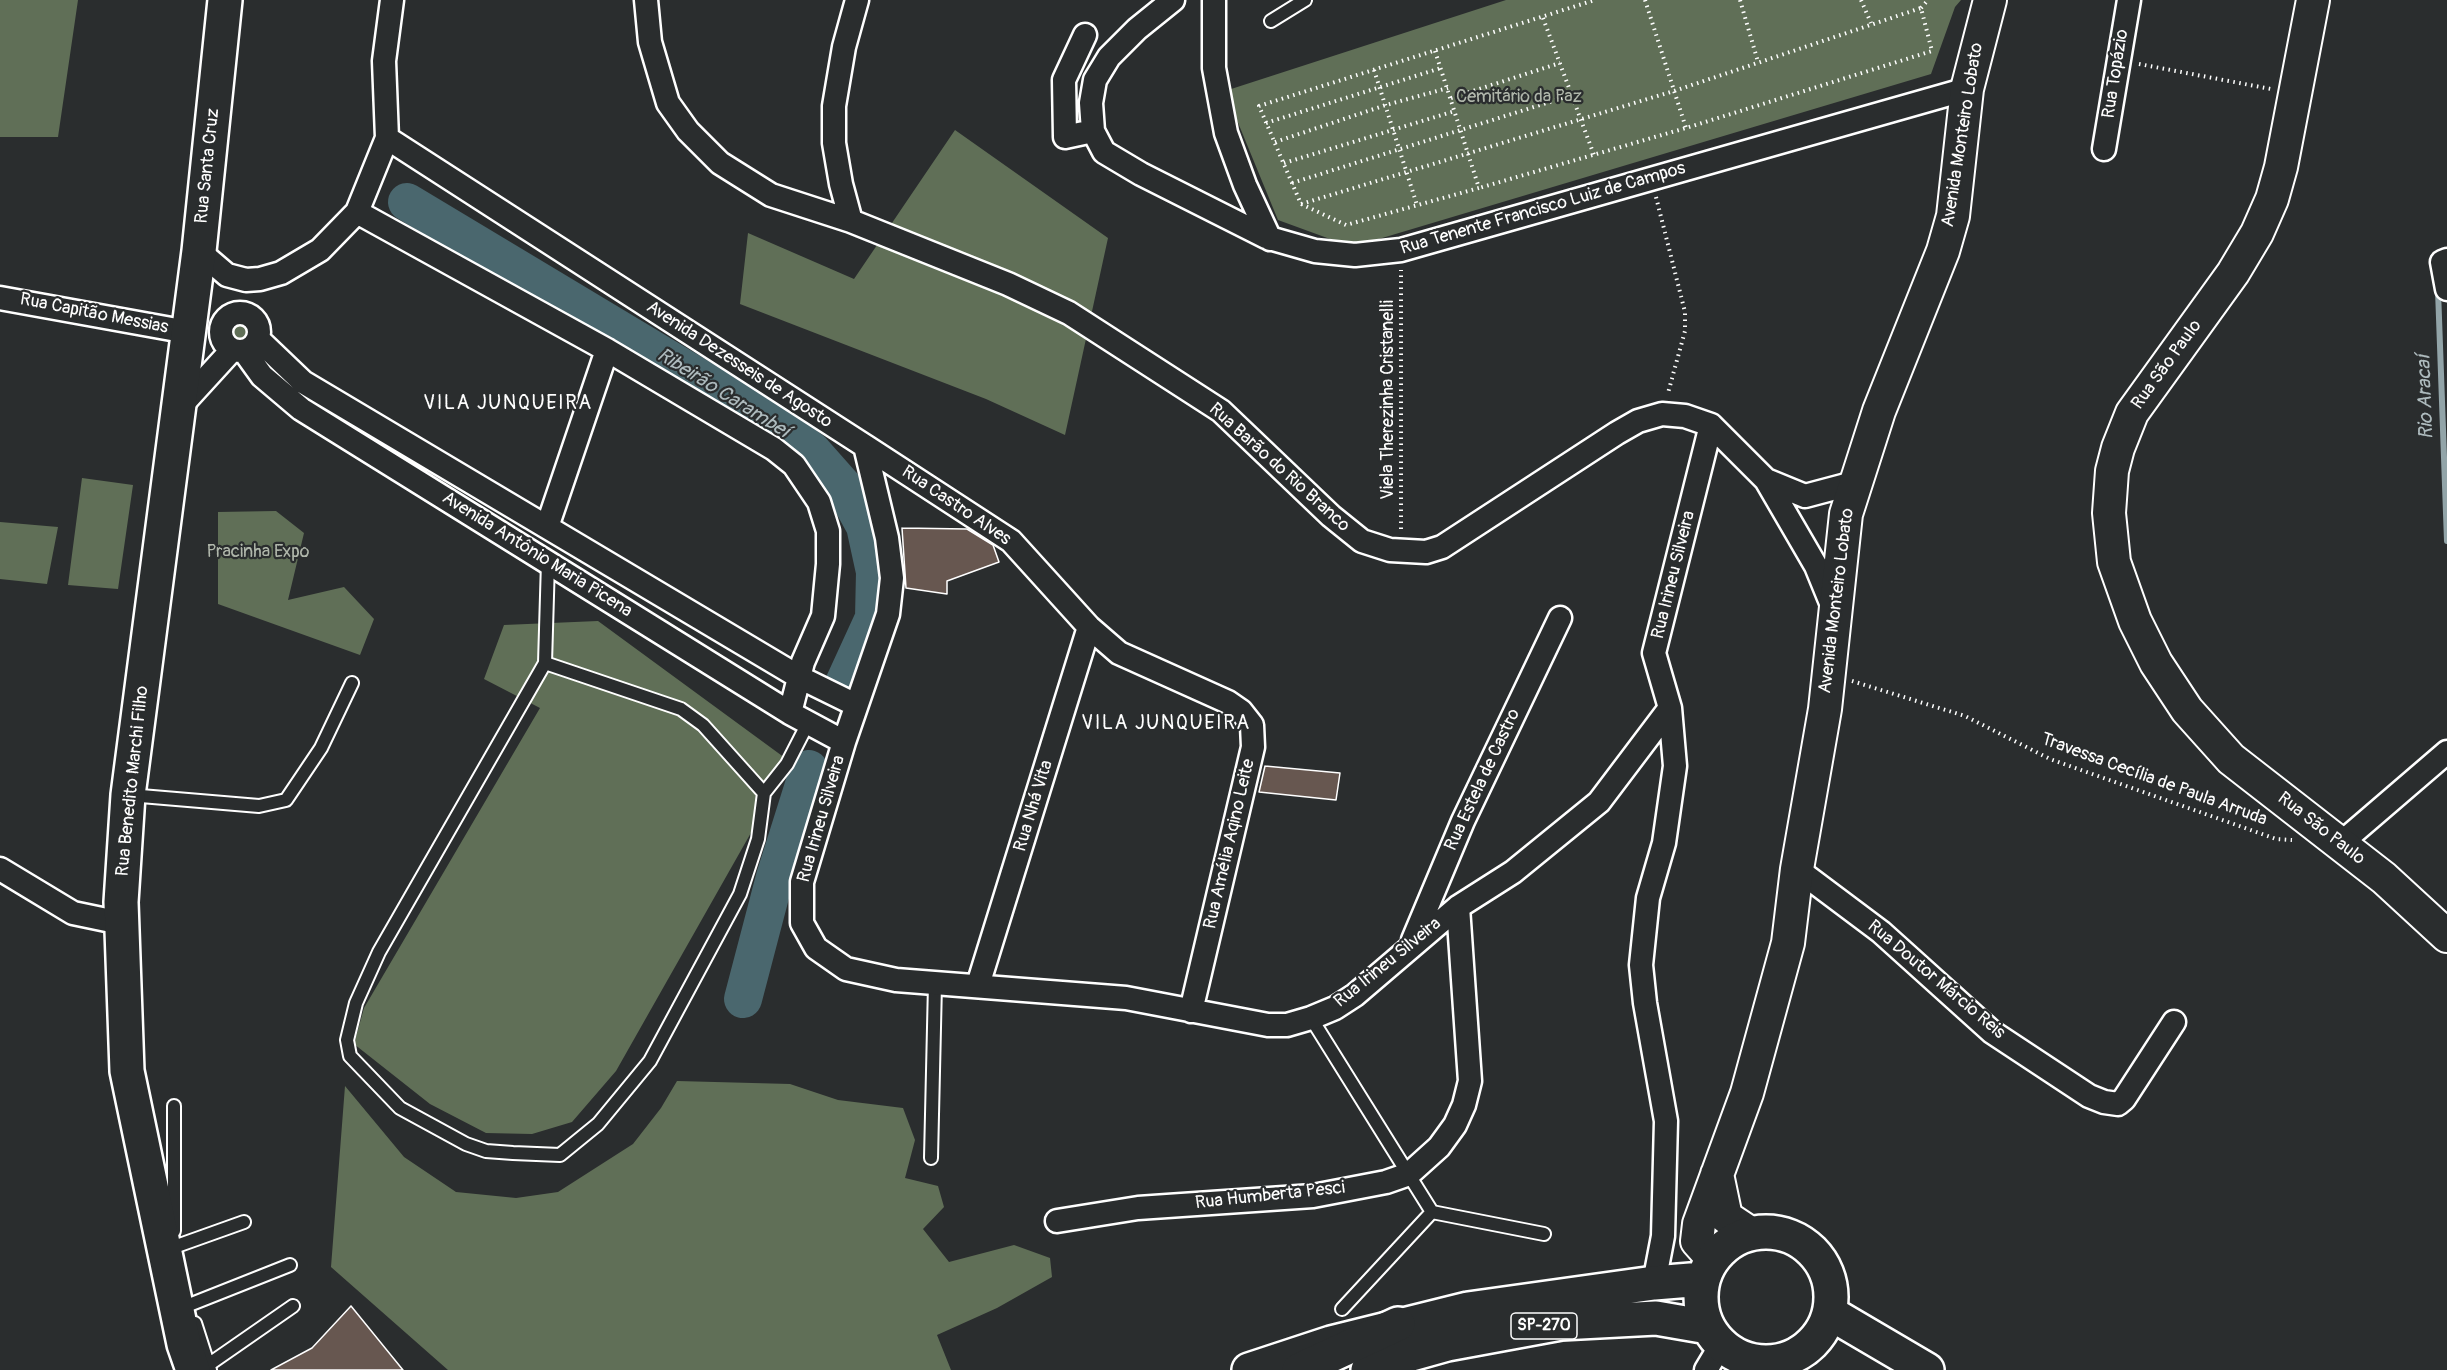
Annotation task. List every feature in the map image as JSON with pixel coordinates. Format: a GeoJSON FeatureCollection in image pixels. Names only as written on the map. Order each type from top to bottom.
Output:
{"type":"FeatureCollection","features":[{"type":"Feature","properties":{"kind":"main road","name":"Rua Santa Cruz"},"geometry":{"type":"LineString","coordinates":[[188,332],[199,251],[225,0]]}},
{"type":"Feature","properties":{"kind":"main road","name":"Rua Benedito Marchi Filho"},"geometry":{"type":"LineString","coordinates":[[188,332],[128,795],[121,923],[127,1071],[184,1344],[204,1368]]}},
{"type":"Feature","properties":{"kind":"main road"},"geometry":{"type":"LineString","coordinates":[[1772,1231],[1794,1237],[1813,1250],[1826,1269],[1832,1290],[1830,1313],[1819,1336],[1801,1353],[1767,1366],[1712,1347],[1701,1301],[1708,1269],[1735,1239],[1750,1233],[1772,1231]]}},
{"type":"Feature","properties":{"kind":"main road","name":"SP-270"},"geometry":{"type":"LineString","coordinates":[[1249,1370],[1279,1358],[1398,1324],[1468,1309],[1654,1283],[1708,1269]]}},
{"type":"Feature","properties":{"kind":"main road"},"geometry":{"type":"LineString","coordinates":[[1830,1313],[1927,1370]]}},
{"type":"Feature","properties":{"kind":"main road","name":"SP-270"},"geometry":{"type":"LineString","coordinates":[[1368,1370],[1383,1362],[1447,1344],[1561,1323],[1656,1318],[1712,1347]]}},
{"type":"Feature","properties":{"kind":"main road"},"geometry":{"type":"LineString","coordinates":[[1299,1370],[1398,1324]]}},
{"type":"Feature","properties":{"kind":"street"},"geometry":{"type":"LineString","coordinates":[[199,251],[227,275],[246,280],[281,273],[320,250],[357,212],[387,138],[384,61],[392,0]]}},
{"type":"Feature","properties":{"kind":"street","name":"Rua Barão do Rio Branco"},"geometry":{"type":"LineString","coordinates":[[646,0],[650,42],[656,69],[668,103],[688,132],[720,163],[771,195],[852,220],[1008,284],[1069,313],[1221,411],[1331,516],[1362,541],[1375,548],[1426,552],[1442,547],[1638,421],[1662,414],[1685,416],[1711,425],[1766,480],[1816,566],[1835,613]]}},
{"type":"Feature","properties":{"kind":"street"},"geometry":{"type":"LineString","coordinates":[[852,220],[841,184],[834,143],[834,106],[844,46],[857,0]]}},
{"type":"Feature","properties":{"kind":"street","name":"Rua Tenente Francisco Luiz de Campos"},"geometry":{"type":"LineString","coordinates":[[1173,0],[1137,29],[1109,57],[1095,80],[1090,103],[1093,131],[1104,152],[1141,174],[1270,238],[1315,251],[1355,255],[1401,250],[1967,89]]}},
{"type":"Feature","properties":{"kind":"street"},"geometry":{"type":"LineString","coordinates":[[1214,0],[1214,68],[1226,132],[1245,185],[1270,238]]}},
{"type":"Feature","properties":{"kind":"street","name":"Avenida Monteiro Lobato"},"geometry":{"type":"LineString","coordinates":[[1708,1269],[1697,1241],[1699,1224],[1747,1093],[1788,943],[1797,869],[1825,709],[1845,514],[1854,483],[1943,251],[1953,216],[1967,89],[1990,0]]}},
{"type":"Feature","properties":{"kind":"street","name":"Rua Topázio"},"geometry":{"type":"LineString","coordinates":[[2104,149],[2117,60],[2129,0]]}},
{"type":"Feature","properties":{"kind":"street","name":"Rua São Paulo"},"geometry":{"type":"LineString","coordinates":[[2313,0],[2281,167],[2272,200],[2257,233],[2233,273],[2132,413],[2112,471],[2109,513],[2115,562],[2134,621],[2187,710],[2231,759],[2384,878],[2447,936]]}},
{"type":"Feature","properties":{"kind":"street"},"geometry":{"type":"LineString","coordinates":[[1085,35],[1064,80],[1065,137],[1093,131]]}},
{"type":"Feature","properties":{"kind":"street","name":"Avenida Dezesseis de Agosto"},"geometry":{"type":"LineString","coordinates":[[387,138],[865,446]]}},
{"type":"Feature","properties":{"kind":"street"},"geometry":{"type":"LineString","coordinates":[[357,212],[607,350],[774,449],[794,465],[819,502],[828,531],[828,564],[823,616],[799,677],[799,718]]}},
{"type":"Feature","properties":{"kind":"street"},"geometry":{"type":"LineString","coordinates":[[2447,260],[2442,262],[2447,289]]}},
{"type":"Feature","properties":{"kind":"street"},"geometry":{"type":"LineString","coordinates":[[241,313],[246,280]]}},
{"type":"Feature","properties":{"kind":"street","name":"Rua Capitão Messias"},"geometry":{"type":"LineString","coordinates":[[0,298],[188,332]]}},
{"type":"Feature","properties":{"kind":"street"},"geometry":{"type":"LineString","coordinates":[[179,408],[245,347],[257,324],[250,316],[241,313],[229,316],[221,325],[223,343],[245,347]]}},
{"type":"Feature","properties":{"kind":"street","name":"Avenida Antônio Maria Picena"},"geometry":{"type":"LineString","coordinates":[[245,347],[799,677],[856,705]]}},
{"type":"Feature","properties":{"kind":"street","name":"Avenida Antônio Maria Picena"},"geometry":{"type":"LineString","coordinates":[[245,347],[262,376],[301,409],[799,718],[844,741]]}},
{"type":"Feature","properties":{"kind":"street"},"geometry":{"type":"LineString","coordinates":[[547,527],[607,350]]}},
{"type":"Feature","properties":{"kind":"street","name":"Rua Irineu Silveira"},"geometry":{"type":"LineString","coordinates":[[856,705],[802,882],[802,923],[816,948],[846,969],[896,980],[1126,998],[1268,1025],[1287,1025],[1311,1018],[1335,1008],[1355,995],[1458,907],[1513,872],[1599,802],[1670,708],[1654,653],[1711,425]]}},
{"type":"Feature","properties":{"kind":"street"},"geometry":{"type":"LineString","coordinates":[[856,705],[888,614],[892,578],[880,503],[865,446]]}},
{"type":"Feature","properties":{"kind":"street","name":"Rua Castro Alves"},"geometry":{"type":"LineString","coordinates":[[865,446],[1011,541],[1089,627]]}},
{"type":"Feature","properties":{"kind":"street","name":"Rua Barão do Rio Branco"},"geometry":{"type":"LineString","coordinates":[[1766,480],[1805,496],[1854,483]]}},
{"type":"Feature","properties":{"kind":"street","name":"Rua Estela de Castro"},"geometry":{"type":"LineString","coordinates":[[1411,945],[1463,820],[1560,618]]}},
{"type":"Feature","properties":{"kind":"street","name":"Rua Nhá Vita"},"geometry":{"type":"LineString","coordinates":[[978,985],[1089,627]]}},
{"type":"Feature","properties":{"kind":"street","name":"Rua Amélia Aqino Leite"},"geometry":{"type":"LineString","coordinates":[[1089,627],[1119,653],[1228,702],[1241,711],[1252,725],[1254,747],[1191,1011]]}},
{"type":"Feature","properties":{"kind":"street"},"geometry":{"type":"LineString","coordinates":[[1654,1283],[1662,1236],[1666,1120],[1645,1003],[1641,965],[1648,898],[1664,843],[1675,766],[1670,708]]}},
{"type":"Feature","properties":{"kind":"street"},"geometry":{"type":"LineString","coordinates":[[2340,844],[2447,752]]}},
{"type":"Feature","properties":{"kind":"street"},"geometry":{"type":"LineString","coordinates":[[0,869],[73,913],[121,923]]}},
{"type":"Feature","properties":{"kind":"street","name":"Rua Doutor Márcio Reis"},"geometry":{"type":"LineString","coordinates":[[1797,869],[1881,932],[1992,1032],[2089,1096],[2118,1104],[2124,1099],[2174,1022]]}},
{"type":"Feature","properties":{"kind":"street","name":"Rua Humberta Pesci"},"geometry":{"type":"LineString","coordinates":[[1057,1221],[1138,1208],[1313,1196],[1386,1182],[1409,1174],[1439,1147],[1455,1125],[1470,1081],[1458,907]]}},
{"type":"Feature","properties":{"kind":"street"},"geometry":{"type":"LineString","coordinates":[[1717,1174],[1726,1216],[1750,1233]]}},
{"type":"Feature","properties":{"kind":"lane"},"geometry":{"type":"LineString","coordinates":[[1271,21],[1305,0]]}},
{"type":"Feature","properties":{"kind":"lane"},"geometry":{"type":"LineString","coordinates":[[548,562],[545,663],[379,952],[356,1002],[347,1041],[350,1056],[399,1108],[466,1144],[486,1151],[560,1155],[598,1124],[650,1060],[740,894],[758,839],[764,793],[787,764],[799,718]]}},
{"type":"Feature","properties":{"kind":"lane"},"geometry":{"type":"LineString","coordinates":[[545,663],[681,709],[703,725],[764,793]]}},
{"type":"Feature","properties":{"kind":"lane"},"geometry":{"type":"LineString","coordinates":[[128,795],[260,806],[286,800],[321,748],[352,683]]}},
{"type":"Feature","properties":{"kind":"lane"},"geometry":{"type":"LineString","coordinates":[[931,1158],[935,984]]}},
{"type":"Feature","properties":{"kind":"lane"},"geometry":{"type":"LineString","coordinates":[[1311,1018],[1432,1212],[1544,1234]]}},
{"type":"Feature","properties":{"kind":"lane"},"geometry":{"type":"LineString","coordinates":[[174,1106],[174,1247],[204,1368],[293,1306]]}},
{"type":"Feature","properties":{"kind":"lane"},"geometry":{"type":"LineString","coordinates":[[1342,1309],[1432,1212]]}},
{"type":"Feature","properties":{"kind":"lane"},"geometry":{"type":"LineString","coordinates":[[174,1247],[244,1222]]}},
{"type":"Feature","properties":{"kind":"lane"},"geometry":{"type":"LineString","coordinates":[[189,1305],[290,1265]]}},
{"type":"Feature","properties":{"kind":"path"},"geometry":{"type":"LineString","coordinates":[[1595,0],[1259,106],[1301,204],[1346,225],[1686,128],[1932,51],[1921,8]]}},
{"type":"Feature","properties":{"kind":"path"},"geometry":{"type":"LineString","coordinates":[[1646,0],[1686,128]]}},
{"type":"Feature","properties":{"kind":"path"},"geometry":{"type":"LineString","coordinates":[[1740,0],[1758,62]]}},
{"type":"Feature","properties":{"kind":"path"},"geometry":{"type":"LineString","coordinates":[[1861,0],[1871,23]]}},
{"type":"Feature","properties":{"kind":"path"},"geometry":{"type":"LineString","coordinates":[[1301,204],[1408,174],[1581,118],[1674,91],[1921,8],[1928,0]]}},
{"type":"Feature","properties":{"kind":"path"},"geometry":{"type":"LineString","coordinates":[[1543,18],[1594,155]]}},
{"type":"Feature","properties":{"kind":"path"},"geometry":{"type":"LineString","coordinates":[[1435,51],[1479,188]]}},
{"type":"Feature","properties":{"kind":"path"},"geometry":{"type":"LineString","coordinates":[[2117,60],[2295,93]]}},
{"type":"Feature","properties":{"kind":"path"},"geometry":{"type":"LineString","coordinates":[[1451,98],[1560,63]]}},
{"type":"Feature","properties":{"kind":"path"},"geometry":{"type":"LineString","coordinates":[[1266,123],[1441,68]]}},
{"type":"Feature","properties":{"kind":"path"},"geometry":{"type":"LineString","coordinates":[[1374,70],[1417,205]]}},
{"type":"Feature","properties":{"kind":"path"},"geometry":{"type":"LineString","coordinates":[[1275,142],[1386,105],[1448,88]]}},
{"type":"Feature","properties":{"kind":"path"},"geometry":{"type":"LineString","coordinates":[[1292,183],[1572,95]]}},
{"type":"Feature","properties":{"kind":"path"},"geometry":{"type":"LineString","coordinates":[[1283,163],[1455,111]]}},
{"type":"Feature","properties":{"kind":"path"},"geometry":{"type":"LineString","coordinates":[[1651,179],[1685,312],[1685,331],[1662,414]]}},
{"type":"Feature","properties":{"kind":"path","name":"Viela Therezinha Cristanelli"},"geometry":{"type":"LineString","coordinates":[[1401,250],[1401,551]]}},
{"type":"Feature","properties":{"kind":"path","name":"Travessa Cecília de Paula Arruda"},"geometry":{"type":"LineString","coordinates":[[1828,674],[1965,716],[2050,759],[2276,839],[2297,841]]}},
{"type":"Feature","properties":{"kind":"green space"},"geometry":{"type":"Polygon","coordinates":[[[0,0],[78,0],[58,137],[0,137],[0,0]]]}},
{"type":"Feature","properties":{"kind":"green space","name":"Cemitário da Paz"},"geometry":{"type":"Polygon","coordinates":[[[1506,0],[1961,0],[1955,7],[1931,74],[1352,247],[1278,220],[1225,91],[1506,0]]]}},
{"type":"Feature","properties":{"kind":"green space"},"geometry":{"type":"Polygon","coordinates":[[[955,130],[1108,238],[1065,435],[986,399],[740,304],[748,233],[854,279],[955,130]]]}},
{"type":"Feature","properties":{"kind":"green space"},"geometry":{"type":"Polygon","coordinates":[[[241,317],[253,325],[254,339],[231,346],[224,335],[225,326],[234,318],[241,317]]]}},
{"type":"Feature","properties":{"kind":"green space"},"geometry":{"type":"Polygon","coordinates":[[[82,478],[133,485],[118,589],[68,585],[82,478]]]}},
{"type":"Feature","properties":{"kind":"green space","name":"Pracinha Expo"},"geometry":{"type":"Polygon","coordinates":[[[276,511],[304,533],[288,600],[344,587],[374,619],[360,655],[218,604],[218,512],[276,511]]]}},
{"type":"Feature","properties":{"kind":"green space"},"geometry":{"type":"Polygon","coordinates":[[[0,522],[58,527],[47,584],[0,579],[0,522]]]}},
{"type":"Feature","properties":{"kind":"green space"},"geometry":{"type":"Polygon","coordinates":[[[598,621],[785,758],[765,808],[616,1071],[572,1122],[532,1134],[486,1133],[430,1104],[354,1044],[364,1008],[540,708],[484,679],[504,625],[598,621]]]}},
{"type":"Feature","properties":{"kind":"green space"},"geometry":{"type":"Polygon","coordinates":[[[677,1081],[790,1084],[838,1100],[903,1108],[915,1140],[905,1178],[938,1186],[944,1207],[923,1229],[949,1262],[1014,1245],[1050,1258],[1052,1277],[997,1308],[937,1335],[951,1370],[448,1370],[331,1267],[345,1086],[404,1157],[456,1192],[516,1198],[558,1192],[633,1144],[661,1108],[677,1081]]]}},
{"type":"Feature","properties":{"kind":"building"},"geometry":{"type":"Polygon","coordinates":[[[902,528],[967,529],[993,545],[999,562],[947,581],[947,594],[906,588],[902,528]]]}},
{"type":"Feature","properties":{"kind":"building"},"geometry":{"type":"Polygon","coordinates":[[[1265,766],[1340,773],[1336,800],[1259,792],[1265,766]]]}},
{"type":"Feature","properties":{"kind":"building"},"geometry":{"type":"Polygon","coordinates":[[[351,1306],[403,1370],[271,1370],[312,1348],[351,1306]]]}},
{"type":"Feature","properties":{"kind":"waterway","name":"Ribeirão Carambeí"},"geometry":{"type":"LineString","coordinates":[[407,202],[775,423],[812,451],[843,486],[865,526],[875,572],[874,618],[841,690]]}},
{"type":"Feature","properties":{"kind":"waterway","name":"Rio Aracaí"},"geometry":{"type":"LineString","coordinates":[[2438,290],[2447,541]]}},
{"type":"Feature","properties":{"kind":"waterway"},"geometry":{"type":"LineString","coordinates":[[743,999],[775,877],[809,769]]}},
{"type":"Feature","properties":{"kind":"district","name":"VILA JUNQUEIRA"},"geometry":{"type":"Point","coordinates":[508,404]}},
{"type":"Feature","properties":{"kind":"district","name":"VILA JUNQUEIRA"},"geometry":{"type":"Point","coordinates":[1166,724]}}]}
